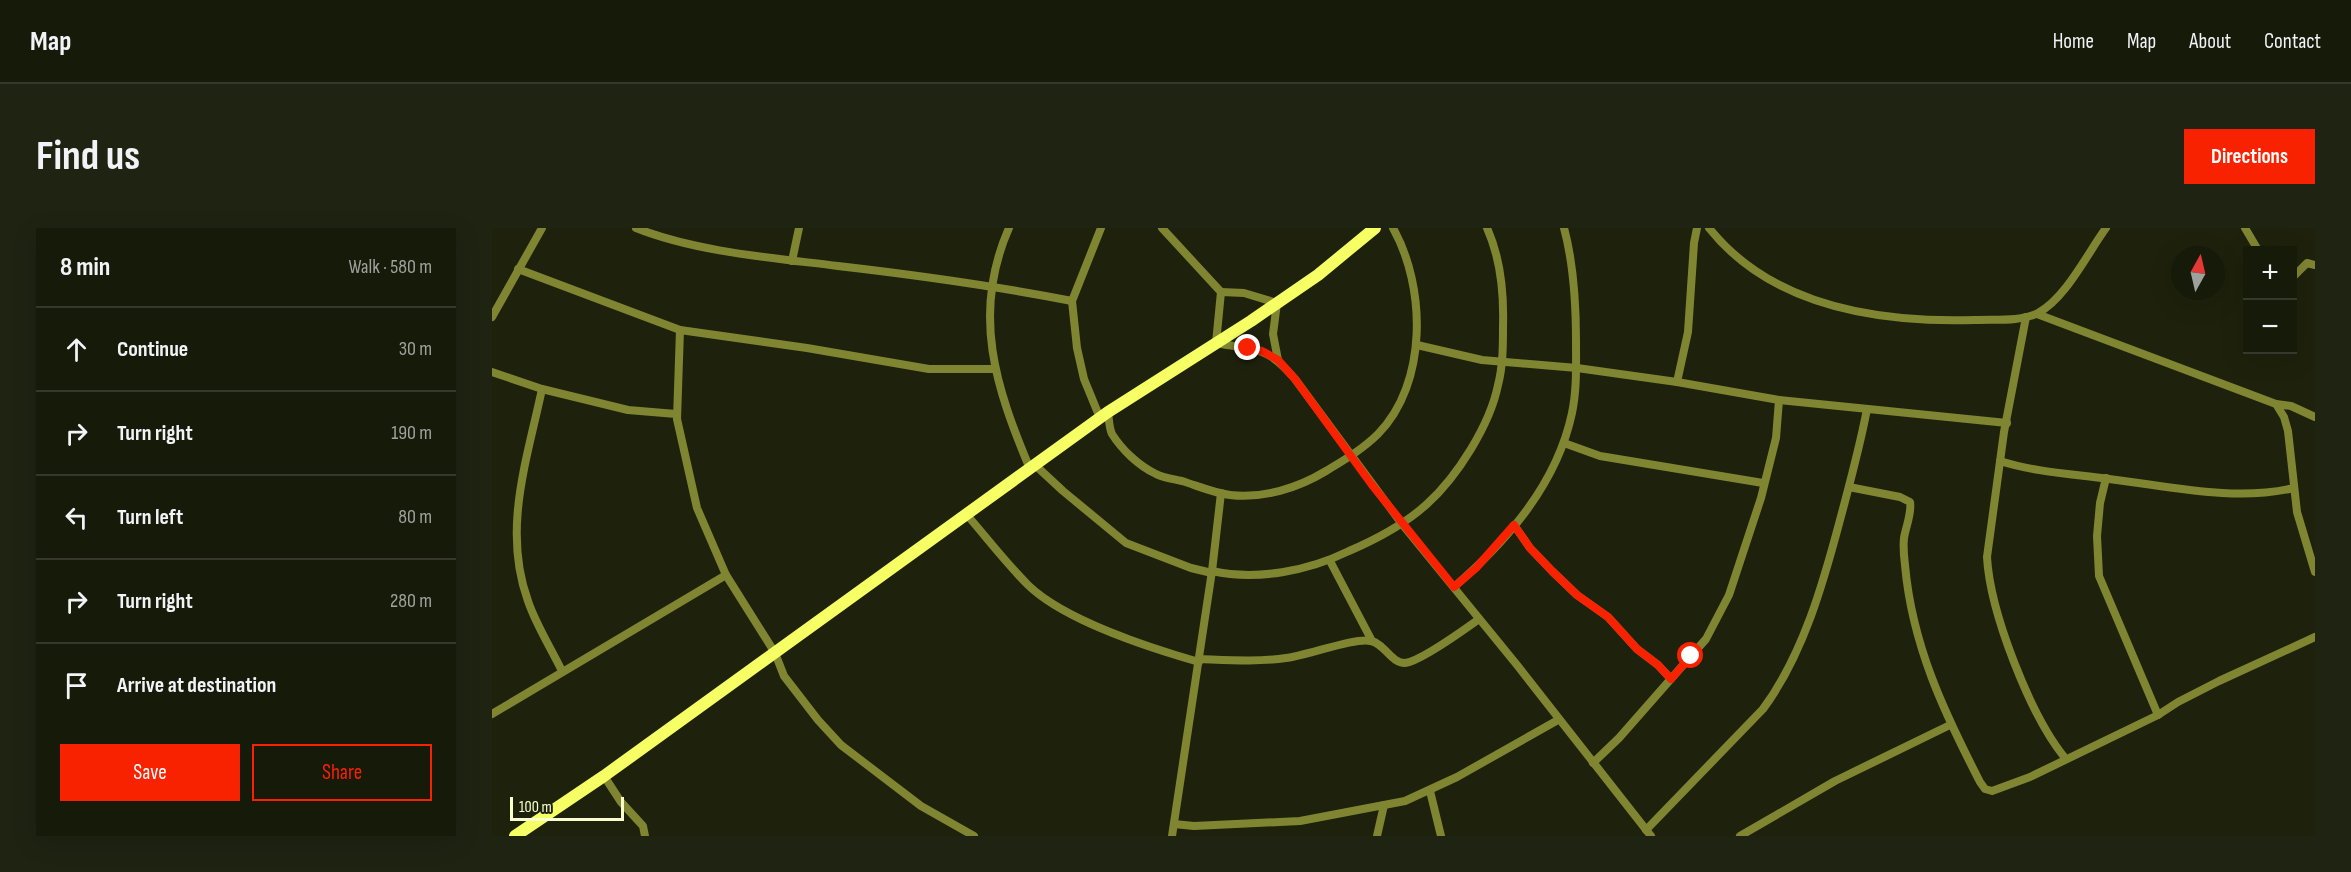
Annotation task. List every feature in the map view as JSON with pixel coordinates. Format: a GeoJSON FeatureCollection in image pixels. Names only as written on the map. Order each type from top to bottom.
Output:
{"type":"FeatureCollection","features":[{"type":"Feature","properties":{"kind":"street"},"geometry":{"type":"LineString","coordinates":[[492,316],[542,228]]}},
{"type":"Feature","properties":{"kind":"street"},"geometry":{"type":"LineString","coordinates":[[792,261],[799,228]]}},
{"type":"Feature","properties":{"kind":"street"},"geometry":{"type":"LineString","coordinates":[[1009,228],[990,285],[994,369],[1012,426],[1033,467],[1126,543],[1191,568],[1232,575],[1304,568],[1330,561],[1376,540],[1428,504],[1454,473],[1492,408],[1502,361],[1503,309],[1500,271],[1487,228]]}},
{"type":"Feature","properties":{"kind":"street"},"geometry":{"type":"LineString","coordinates":[[1101,228],[1072,301],[1077,348],[1084,379],[1111,433],[1131,457],[1156,475],[1231,495],[1286,491],[1319,476],[1351,456],[1378,433],[1395,410],[1407,383],[1417,345],[1418,319],[1414,292],[1400,240],[1393,228]]}},
{"type":"Feature","properties":{"kind":"street"},"geometry":{"type":"LineString","coordinates":[[1162,228],[1221,292],[1244,293],[1277,303]]}},
{"type":"Feature","properties":{"kind":"street"},"geometry":{"type":"LineString","coordinates":[[515,836],[604,776],[1104,415],[1318,275],[1375,228]]}},
{"type":"Feature","properties":{"kind":"street"},"geometry":{"type":"LineString","coordinates":[[1454,587],[1476,568],[1530,506],[1549,478],[1564,443],[1572,414],[1577,368],[1577,299],[1564,228]]}},
{"type":"Feature","properties":{"kind":"street"},"geometry":{"type":"LineString","coordinates":[[1677,382],[1688,332],[1697,228]]}},
{"type":"Feature","properties":{"kind":"street"},"geometry":{"type":"LineString","coordinates":[[1709,228],[1741,262],[1765,278],[1815,301],[1882,316],[1958,320],[2026,317],[2037,314],[2060,296],[2106,228]]}},
{"type":"Feature","properties":{"kind":"street"},"geometry":{"type":"LineString","coordinates":[[2245,228],[2256,246]]}},
{"type":"Feature","properties":{"kind":"street"},"geometry":{"type":"LineString","coordinates":[[642,229],[663,238],[767,258],[990,285],[1072,301]]}},
{"type":"Feature","properties":{"kind":"street"},"geometry":{"type":"LineString","coordinates":[[2297,273],[2307,263],[2315,265]]}},
{"type":"Feature","properties":{"kind":"street"},"geometry":{"type":"LineString","coordinates":[[518,269],[680,330],[807,348],[928,369],[994,369]]}},
{"type":"Feature","properties":{"kind":"street"},"geometry":{"type":"LineString","coordinates":[[1216,343],[1221,292]]}},
{"type":"Feature","properties":{"kind":"street"},"geometry":{"type":"LineString","coordinates":[[1277,303],[1273,334],[1278,360]]}},
{"type":"Feature","properties":{"kind":"street"},"geometry":{"type":"LineString","coordinates":[[2037,314],[2276,404],[2291,406],[2315,417]]}},
{"type":"Feature","properties":{"kind":"street"},"geometry":{"type":"LineString","coordinates":[[2026,317],[2000,460],[1987,556],[1988,568],[2001,623],[2022,680],[2053,743],[2065,758]]}},
{"type":"Feature","properties":{"kind":"street"},"geometry":{"type":"LineString","coordinates":[[680,330],[676,414],[697,508],[726,575],[775,653],[784,676],[818,720],[841,745],[921,806],[974,836]]}},
{"type":"Feature","properties":{"kind":"street"},"geometry":{"type":"LineString","coordinates":[[1216,343],[1262,351],[1278,360],[1322,413],[1402,524],[1648,833],[1763,709],[1775,692],[1812,613],[1822,585],[1858,454],[1867,409]]}},
{"type":"Feature","properties":{"kind":"street"},"geometry":{"type":"LineString","coordinates":[[1417,345],[1482,360],[1577,368],[1677,382],[1779,400],[2007,423]]}},
{"type":"Feature","properties":{"kind":"street"},"geometry":{"type":"LineString","coordinates":[[492,372],[542,389],[628,410],[676,414]]}},
{"type":"Feature","properties":{"kind":"street"},"geometry":{"type":"LineString","coordinates":[[542,389],[517,504],[516,559],[528,602],[562,671]]}},
{"type":"Feature","properties":{"kind":"street"},"geometry":{"type":"LineString","coordinates":[[1593,763],[1620,738],[1706,639],[1729,595],[1749,540],[1776,438],[1779,400]]}},
{"type":"Feature","properties":{"kind":"street"},"geometry":{"type":"LineString","coordinates":[[2276,404],[2284,417],[2288,431],[2297,512],[2315,572]]}},
{"type":"Feature","properties":{"kind":"street"},"geometry":{"type":"LineString","coordinates":[[1564,443],[1600,456],[1763,483]]}},
{"type":"Feature","properties":{"kind":"street"},"geometry":{"type":"LineString","coordinates":[[2000,460],[2017,466],[2242,494],[2276,492],[2294,488]]}},
{"type":"Feature","properties":{"kind":"street"},"geometry":{"type":"LineString","coordinates":[[2106,478],[2100,502],[2097,536],[2099,576],[2158,715]]}},
{"type":"Feature","properties":{"kind":"street"},"geometry":{"type":"LineString","coordinates":[[1849,487],[1900,497],[1910,502],[1904,541],[1909,597],[1925,660],[1950,724],[1985,789],[1992,791],[2030,777],[2065,758],[2158,715],[2219,681],[2315,637]]}},
{"type":"Feature","properties":{"kind":"street"},"geometry":{"type":"LineString","coordinates":[[1172,836],[1212,572],[1221,493]]}},
{"type":"Feature","properties":{"kind":"street"},"geometry":{"type":"LineString","coordinates":[[967,515],[1029,586],[1062,609],[1149,647],[1199,661],[1288,658],[1371,640],[1382,646],[1397,662],[1405,663],[1429,651],[1479,619]]}},
{"type":"Feature","properties":{"kind":"street"},"geometry":{"type":"LineString","coordinates":[[1514,525],[1530,548],[1552,571],[1577,595],[1608,617],[1637,649],[1658,665],[1671,679]]}},
{"type":"Feature","properties":{"kind":"street"},"geometry":{"type":"LineString","coordinates":[[1330,561],[1371,640]]}},
{"type":"Feature","properties":{"kind":"street"},"geometry":{"type":"LineString","coordinates":[[492,714],[726,575]]}},
{"type":"Feature","properties":{"kind":"street"},"geometry":{"type":"LineString","coordinates":[[1174,825],[1300,821],[1406,801],[1430,791],[1558,720]]}},
{"type":"Feature","properties":{"kind":"street"},"geometry":{"type":"LineString","coordinates":[[1740,836],[1835,782],[1950,724]]}},
{"type":"Feature","properties":{"kind":"street"},"geometry":{"type":"LineString","coordinates":[[604,776],[621,802],[643,826],[645,836]]}},
{"type":"Feature","properties":{"kind":"street"},"geometry":{"type":"LineString","coordinates":[[1430,791],[1441,836]]}},
{"type":"Feature","properties":{"kind":"street"},"geometry":{"type":"LineString","coordinates":[[1377,836],[1384,805]]}},
{"type":"Feature","properties":{"kind":"route"},"geometry":{"type":"LineString","coordinates":[[1248,348],[1262,351],[1278,360],[1295,379],[1322,413],[1372,485],[1454,587],[1476,568],[1514,525],[1530,548],[1552,571],[1577,595],[1608,617],[1637,649],[1658,665],[1671,679],[1691,656]]}}]}
